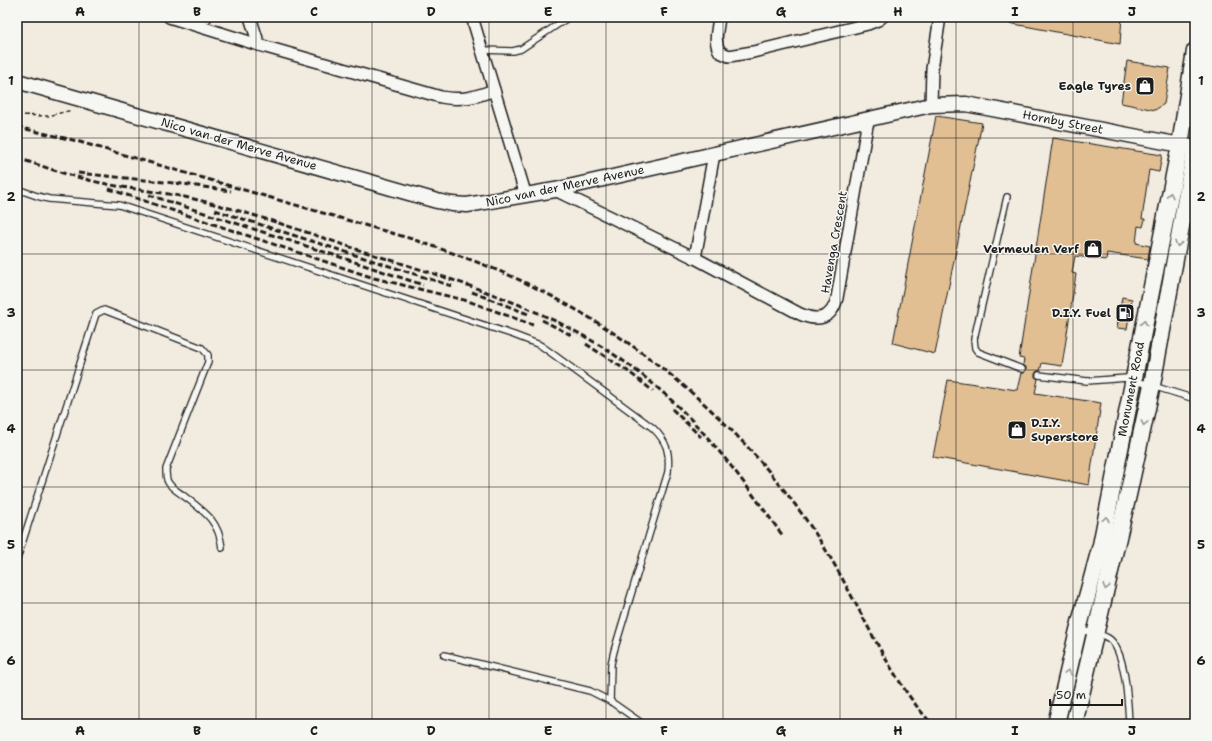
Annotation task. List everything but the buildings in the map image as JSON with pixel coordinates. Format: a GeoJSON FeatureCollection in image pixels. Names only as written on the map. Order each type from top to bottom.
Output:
{"type":"FeatureCollection","features":[{"type":"Feature","properties":{"kind":"main road","name":"Monument Road"},"geometry":{"type":"LineString","coordinates":[[1056,724],[1078,630],[1128,495],[1152,385],[1190,148],[1195,52]]}},
{"type":"Feature","properties":{"kind":"main road","name":"Monument Road"},"geometry":{"type":"LineString","coordinates":[[1074,724],[1095,634],[1133,379],[1190,148]]}},
{"type":"Feature","properties":{"kind":"street"},"geometry":{"type":"LineString","coordinates":[[169,17],[452,99],[471,98],[494,90]]}},
{"type":"Feature","properties":{"kind":"street"},"geometry":{"type":"LineString","coordinates":[[189,22],[206,17]]}},
{"type":"Feature","properties":{"kind":"street"},"geometry":{"type":"LineString","coordinates":[[250,17],[259,44]]}},
{"type":"Feature","properties":{"kind":"street"},"geometry":{"type":"LineString","coordinates":[[472,17],[526,196]]}},
{"type":"Feature","properties":{"kind":"street"},"geometry":{"type":"LineString","coordinates":[[720,17],[716,45],[720,52],[729,56],[788,44],[868,24],[882,17]]}},
{"type":"Feature","properties":{"kind":"street"},"geometry":{"type":"LineString","coordinates":[[931,105],[932,68],[940,17]]}},
{"type":"Feature","properties":{"kind":"street","name":"Nico van der Merve Avenue"},"geometry":{"type":"LineString","coordinates":[[17,81],[437,201],[466,205],[555,190],[931,105]]}},
{"type":"Feature","properties":{"kind":"street","name":"Hornby Street"},"geometry":{"type":"LineString","coordinates":[[931,105],[966,104],[1190,148]]}},
{"type":"Feature","properties":{"kind":"street","name":"Havenga Crescent"},"geometry":{"type":"LineString","coordinates":[[555,190],[695,258],[800,314],[809,317],[824,317],[836,304],[839,292],[868,120]]}},
{"type":"Feature","properties":{"kind":"street"},"geometry":{"type":"LineString","coordinates":[[695,258],[714,154]]}},
{"type":"Feature","properties":{"kind":"lane"},"geometry":{"type":"LineString","coordinates":[[482,50],[513,51],[521,49],[569,17]]}},
{"type":"Feature","properties":{"kind":"lane"},"geometry":{"type":"LineString","coordinates":[[17,189],[49,199],[120,205],[514,335],[540,345],[653,428],[660,435],[667,447],[668,472],[614,651],[611,664],[610,701]]}},
{"type":"Feature","properties":{"kind":"lane"},"geometry":{"type":"LineString","coordinates":[[1007,197],[974,344],[978,352],[1022,369]]}},
{"type":"Feature","properties":{"kind":"lane"},"geometry":{"type":"LineString","coordinates":[[17,559],[96,314],[104,310],[202,348],[208,355],[208,362],[166,470],[167,481],[175,490],[208,515],[216,524],[222,548]]}},
{"type":"Feature","properties":{"kind":"lane"},"geometry":{"type":"LineString","coordinates":[[1039,374],[1087,381],[1123,378],[1133,379],[1195,399]]}},
{"type":"Feature","properties":{"kind":"lane"},"geometry":{"type":"LineString","coordinates":[[1078,630],[1111,640],[1121,659],[1128,698],[1129,723]]}},
{"type":"Feature","properties":{"kind":"lane"},"geometry":{"type":"LineString","coordinates":[[444,655],[590,692],[610,701],[643,724]]}},
{"type":"Feature","properties":{"kind":"path"},"geometry":{"type":"LineString","coordinates":[[17,115],[48,116],[76,109]]}},
{"type":"Feature","properties":{"kind":"railway"},"geometry":{"type":"LineString","coordinates":[[17,127],[73,140],[427,244],[518,279],[573,308],[613,332],[651,359],[687,388],[721,420],[783,489],[822,543],[877,644],[897,677],[913,702],[932,724]]}},
{"type":"Feature","properties":{"kind":"railway"},"geometry":{"type":"LineString","coordinates":[[17,158],[91,181],[186,197],[219,205],[437,275],[475,288],[547,317],[582,335],[615,355],[667,396],[704,433],[752,493],[783,536]]}},
{"type":"Feature","properties":{"kind":"railway"},"geometry":{"type":"LineString","coordinates":[[78,173],[183,184],[231,191]]}},
{"type":"Feature","properties":{"kind":"railway"},"geometry":{"type":"LineString","coordinates":[[109,189],[374,278],[468,301],[533,325]]}},
{"type":"Feature","properties":{"kind":"railway"},"geometry":{"type":"LineString","coordinates":[[149,195],[423,285]]}},
{"type":"Feature","properties":{"kind":"railway"},"geometry":{"type":"LineString","coordinates":[[215,210],[455,287]]}},
{"type":"Feature","properties":{"kind":"railway"},"geometry":{"type":"LineString","coordinates":[[472,292],[528,314]]}},
{"type":"Feature","properties":{"kind":"railway"},"geometry":{"type":"LineString","coordinates":[[542,320],[571,335]]}},
{"type":"Feature","properties":{"kind":"railway"},"geometry":{"type":"LineString","coordinates":[[586,344],[629,372],[653,391]]}},
{"type":"Feature","properties":{"kind":"railway"},"geometry":{"type":"LineString","coordinates":[[672,409],[701,437]]}},
{"type":"Feature","properties":{"kind":"place","name":"Eagle Tyres"},"geometry":{"type":"Point","coordinates":[1145,86]}},
{"type":"Feature","properties":{"kind":"place","name":"Vermeulen Verf"},"geometry":{"type":"Point","coordinates":[1093,249]}},
{"type":"Feature","properties":{"kind":"place","name":"D.I.Y. Fuel"},"geometry":{"type":"Point","coordinates":[1125,313]}},
{"type":"Feature","properties":{"kind":"place","name":"D.I.Y. Superstore"},"geometry":{"type":"Point","coordinates":[1017,430]}}]}
